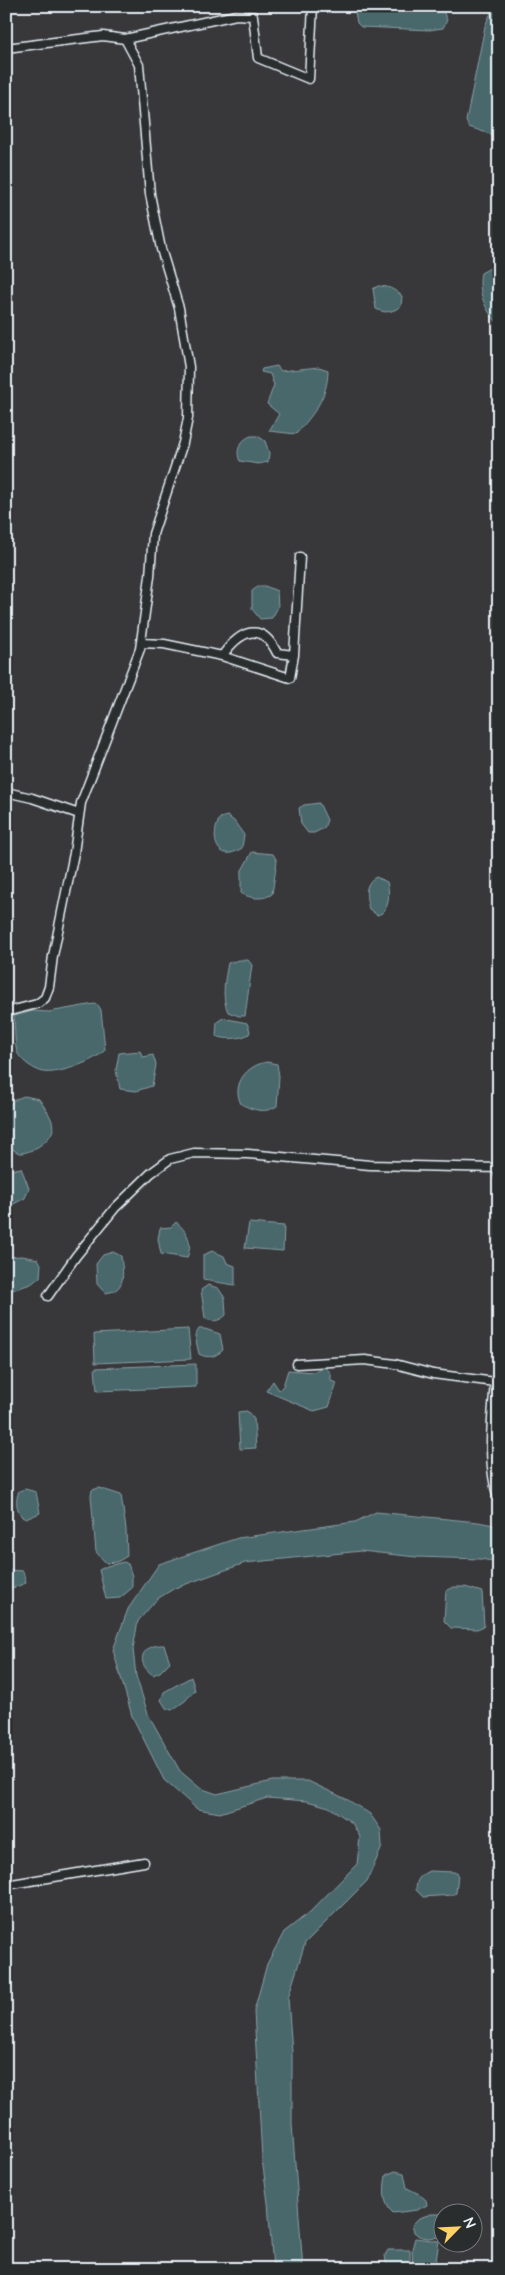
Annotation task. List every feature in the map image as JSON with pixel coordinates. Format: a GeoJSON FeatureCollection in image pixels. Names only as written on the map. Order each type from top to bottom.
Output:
{"type":"FeatureCollection","features":[{"type":"Feature","properties":{"kind":"street"},"geometry":{"type":"LineString","coordinates":[[6,48],[103,36],[125,39],[236,15],[253,16],[258,58],[309,79],[313,6]]}},
{"type":"Feature","properties":{"kind":"street"},"geometry":{"type":"LineString","coordinates":[[6,1012],[37,1004],[45,998],[50,987],[81,803],[141,643],[150,576],[153,534],[183,443],[188,418],[189,368],[179,308],[160,249],[150,194],[139,66],[125,39]]}},
{"type":"Feature","properties":{"kind":"street"},"geometry":{"type":"LineString","coordinates":[[141,643],[164,644],[222,656],[290,678],[294,655],[300,557]]}},
{"type":"Feature","properties":{"kind":"street"},"geometry":{"type":"LineString","coordinates":[[222,656],[236,638],[245,632],[263,635],[271,640],[277,653],[294,655]]}},
{"type":"Feature","properties":{"kind":"street"},"geometry":{"type":"LineString","coordinates":[[6,792],[32,798],[79,814]]}},
{"type":"Feature","properties":{"kind":"street"},"geometry":{"type":"LineString","coordinates":[[48,1296],[76,1256],[115,1208],[151,1173],[170,1159],[194,1153],[248,1154],[370,1165],[498,1168],[499,1176]]}},
{"type":"Feature","properties":{"kind":"street"},"geometry":{"type":"LineString","coordinates":[[297,1364],[365,1360],[395,1364],[433,1374],[497,1379],[491,1430],[493,1465],[499,1501]]}},
{"type":"Feature","properties":{"kind":"street"},"geometry":{"type":"LineString","coordinates":[[6,1885],[144,1862]]}},
{"type":"Feature","properties":{"kind":"water"},"geometry":{"type":"Polygon","coordinates":[[[354,6],[438,6],[442,9],[447,20],[443,28],[429,30],[361,27],[357,23],[354,6]]]}},
{"type":"Feature","properties":{"kind":"water"},"geometry":{"type":"Polygon","coordinates":[[[494,6],[499,6],[499,137],[469,127],[466,121],[485,26],[494,6]]]}},
{"type":"Feature","properties":{"kind":"water"},"geometry":{"type":"Polygon","coordinates":[[[492,267],[499,268],[499,324],[486,307],[480,286],[481,273],[492,267]]]}},
{"type":"Feature","properties":{"kind":"water"},"geometry":{"type":"Polygon","coordinates":[[[378,286],[391,288],[402,296],[401,306],[389,312],[376,309],[373,289],[378,286]]]}},
{"type":"Feature","properties":{"kind":"water"},"geometry":{"type":"Polygon","coordinates":[[[277,366],[281,371],[319,367],[328,370],[325,389],[314,413],[296,434],[269,431],[279,414],[267,404],[274,385],[270,374],[261,372],[262,369],[277,366]]]}},
{"type":"Feature","properties":{"kind":"water"},"geometry":{"type":"Polygon","coordinates":[[[251,436],[258,436],[265,441],[269,453],[268,462],[258,464],[240,461],[238,450],[241,443],[251,436]]]}},
{"type":"Feature","properties":{"kind":"water"},"geometry":{"type":"Polygon","coordinates":[[[259,586],[265,586],[277,591],[278,607],[272,618],[260,619],[252,609],[252,591],[259,586]]]}},
{"type":"Feature","properties":{"kind":"water"},"geometry":{"type":"Polygon","coordinates":[[[319,803],[327,820],[324,828],[314,833],[308,833],[301,824],[299,808],[304,805],[319,803]]]}},
{"type":"Feature","properties":{"kind":"water"},"geometry":{"type":"Polygon","coordinates":[[[227,816],[234,821],[244,835],[242,848],[226,853],[221,851],[218,846],[215,833],[220,818],[227,816]]]}},
{"type":"Feature","properties":{"kind":"water"},"geometry":{"type":"Polygon","coordinates":[[[252,852],[273,854],[277,861],[272,894],[269,896],[253,898],[241,893],[241,872],[252,852]]]}},
{"type":"Feature","properties":{"kind":"water"},"geometry":{"type":"Polygon","coordinates":[[[376,877],[387,882],[389,891],[387,906],[377,915],[369,909],[366,895],[369,883],[376,877]]]}},
{"type":"Feature","properties":{"kind":"water"},"geometry":{"type":"Polygon","coordinates":[[[248,960],[252,965],[245,1016],[228,1012],[225,1000],[224,988],[228,963],[248,960]]]}},
{"type":"Feature","properties":{"kind":"water"},"geometry":{"type":"Polygon","coordinates":[[[94,1004],[98,1005],[101,1010],[105,1050],[100,1054],[76,1066],[57,1071],[43,1072],[32,1067],[18,1054],[15,1041],[14,1016],[33,1011],[49,1012],[94,1004]]]}},
{"type":"Feature","properties":{"kind":"water"},"geometry":{"type":"Polygon","coordinates":[[[223,1018],[247,1023],[250,1031],[249,1034],[233,1038],[216,1036],[217,1022],[223,1018]]]}},
{"type":"Feature","properties":{"kind":"water"},"geometry":{"type":"Polygon","coordinates":[[[140,1051],[143,1057],[153,1055],[156,1065],[152,1086],[136,1091],[120,1089],[116,1070],[119,1053],[140,1051]]]}},
{"type":"Feature","properties":{"kind":"water"},"geometry":{"type":"Polygon","coordinates":[[[267,1062],[277,1064],[279,1076],[277,1106],[268,1110],[259,1110],[241,1104],[238,1097],[238,1089],[243,1077],[253,1067],[267,1062]]]}},
{"type":"Feature","properties":{"kind":"water"},"geometry":{"type":"Polygon","coordinates":[[[24,1096],[39,1099],[50,1116],[53,1128],[49,1137],[40,1145],[24,1153],[19,1153],[9,1147],[6,1133],[6,1109],[14,1100],[24,1096]]]}},
{"type":"Feature","properties":{"kind":"water"},"geometry":{"type":"Polygon","coordinates":[[[21,1168],[29,1188],[25,1198],[6,1208],[6,1171],[21,1168]]]}},
{"type":"Feature","properties":{"kind":"water"},"geometry":{"type":"Polygon","coordinates":[[[176,1222],[184,1230],[188,1238],[190,1247],[187,1258],[161,1254],[158,1239],[160,1228],[171,1227],[176,1222]]]}},
{"type":"Feature","properties":{"kind":"water"},"geometry":{"type":"Polygon","coordinates":[[[249,1223],[284,1226],[283,1251],[245,1248],[249,1223]]]}},
{"type":"Feature","properties":{"kind":"water"},"geometry":{"type":"Polygon","coordinates":[[[212,1251],[224,1256],[227,1263],[235,1266],[235,1285],[203,1280],[203,1255],[212,1251]]]}},
{"type":"Feature","properties":{"kind":"water"},"geometry":{"type":"Polygon","coordinates":[[[113,1252],[121,1256],[123,1275],[117,1289],[105,1293],[97,1284],[96,1264],[103,1255],[113,1252]]]}},
{"type":"Feature","properties":{"kind":"water"},"geometry":{"type":"Polygon","coordinates":[[[22,1256],[38,1259],[41,1264],[40,1277],[31,1284],[6,1292],[6,1257],[22,1256]]]}},
{"type":"Feature","properties":{"kind":"water"},"geometry":{"type":"Polygon","coordinates":[[[208,1285],[218,1288],[225,1298],[226,1315],[216,1321],[205,1318],[201,1290],[208,1285]]]}},
{"type":"Feature","properties":{"kind":"water"},"geometry":{"type":"Polygon","coordinates":[[[188,1329],[191,1359],[95,1363],[94,1334],[188,1329]]]}},
{"type":"Feature","properties":{"kind":"water"},"geometry":{"type":"Polygon","coordinates":[[[199,1329],[220,1334],[223,1350],[211,1356],[199,1354],[195,1336],[199,1329]]]}},
{"type":"Feature","properties":{"kind":"water"},"geometry":{"type":"Polygon","coordinates":[[[196,1364],[196,1387],[97,1391],[95,1368],[196,1364]]]}},
{"type":"Feature","properties":{"kind":"water"},"geometry":{"type":"Polygon","coordinates":[[[325,1367],[331,1373],[331,1381],[337,1383],[329,1407],[314,1411],[266,1391],[273,1381],[279,1390],[283,1386],[288,1370],[314,1372],[325,1367]]]}},
{"type":"Feature","properties":{"kind":"water"},"geometry":{"type":"Polygon","coordinates":[[[247,1411],[254,1419],[256,1448],[240,1449],[238,1412],[247,1411]]]}},
{"type":"Feature","properties":{"kind":"water"},"geometry":{"type":"Polygon","coordinates":[[[99,1488],[121,1495],[126,1529],[127,1556],[117,1562],[106,1563],[96,1552],[91,1496],[92,1490],[99,1488]]]}},
{"type":"Feature","properties":{"kind":"water"},"geometry":{"type":"Polygon","coordinates":[[[25,1489],[36,1492],[40,1513],[26,1519],[22,1517],[17,1507],[19,1491],[25,1489]]]}},
{"type":"Feature","properties":{"kind":"water"},"geometry":{"type":"Polygon","coordinates":[[[376,1512],[478,1522],[499,1526],[499,1562],[480,1559],[416,1557],[361,1551],[245,1563],[175,1588],[157,1599],[138,1621],[133,1649],[136,1676],[148,1714],[180,1771],[200,1788],[217,1794],[272,1781],[308,1781],[348,1800],[370,1814],[381,1830],[382,1847],[367,1881],[305,1943],[288,1998],[292,2052],[292,2124],[303,2269],[273,2269],[268,2203],[262,2159],[254,2011],[267,1964],[284,1932],[310,1912],[357,1864],[360,1837],[352,1823],[329,1807],[307,1801],[267,1798],[220,1813],[197,1809],[164,1780],[132,1716],[113,1650],[128,1609],[159,1564],[238,1538],[355,1522],[376,1512]]]}},
{"type":"Feature","properties":{"kind":"water"},"geometry":{"type":"Polygon","coordinates":[[[124,1562],[128,1564],[132,1576],[132,1588],[120,1598],[106,1599],[99,1570],[124,1562]]]}},
{"type":"Feature","properties":{"kind":"water"},"geometry":{"type":"Polygon","coordinates":[[[6,1570],[23,1571],[26,1583],[13,1588],[6,1587],[6,1570]]]}},
{"type":"Feature","properties":{"kind":"water"},"geometry":{"type":"Polygon","coordinates":[[[454,1587],[465,1587],[482,1592],[484,1626],[477,1629],[451,1628],[444,1621],[446,1591],[454,1587]]]}},
{"type":"Feature","properties":{"kind":"water"},"geometry":{"type":"Polygon","coordinates":[[[164,1645],[170,1662],[160,1672],[153,1675],[144,1665],[143,1655],[150,1647],[164,1645]]]}},
{"type":"Feature","properties":{"kind":"water"},"geometry":{"type":"Polygon","coordinates":[[[191,1677],[195,1690],[185,1701],[172,1710],[166,1708],[161,1700],[164,1692],[191,1677]]]}},
{"type":"Feature","properties":{"kind":"water"},"geometry":{"type":"Polygon","coordinates":[[[429,1871],[454,1872],[458,1874],[456,1893],[452,1895],[423,1897],[416,1890],[417,1883],[423,1874],[429,1871]]]}},
{"type":"Feature","properties":{"kind":"water"},"geometry":{"type":"Polygon","coordinates":[[[395,2171],[404,2173],[407,2188],[419,2194],[426,2200],[427,2205],[417,2210],[393,2213],[389,2209],[385,2200],[384,2190],[386,2175],[395,2171]]]}},
{"type":"Feature","properties":{"kind":"water"},"geometry":{"type":"Polygon","coordinates":[[[432,2214],[432,2238],[419,2236],[414,2232],[412,2225],[419,2218],[432,2214]]]}},
{"type":"Feature","properties":{"kind":"water"},"geometry":{"type":"Polygon","coordinates":[[[415,2238],[432,2240],[432,2252],[437,2252],[432,2269],[413,2268],[412,2249],[415,2238]]]}},
{"type":"Feature","properties":{"kind":"water"},"geometry":{"type":"Polygon","coordinates":[[[388,2250],[410,2250],[410,2269],[387,2269],[385,2255],[388,2250]]]}}]}
